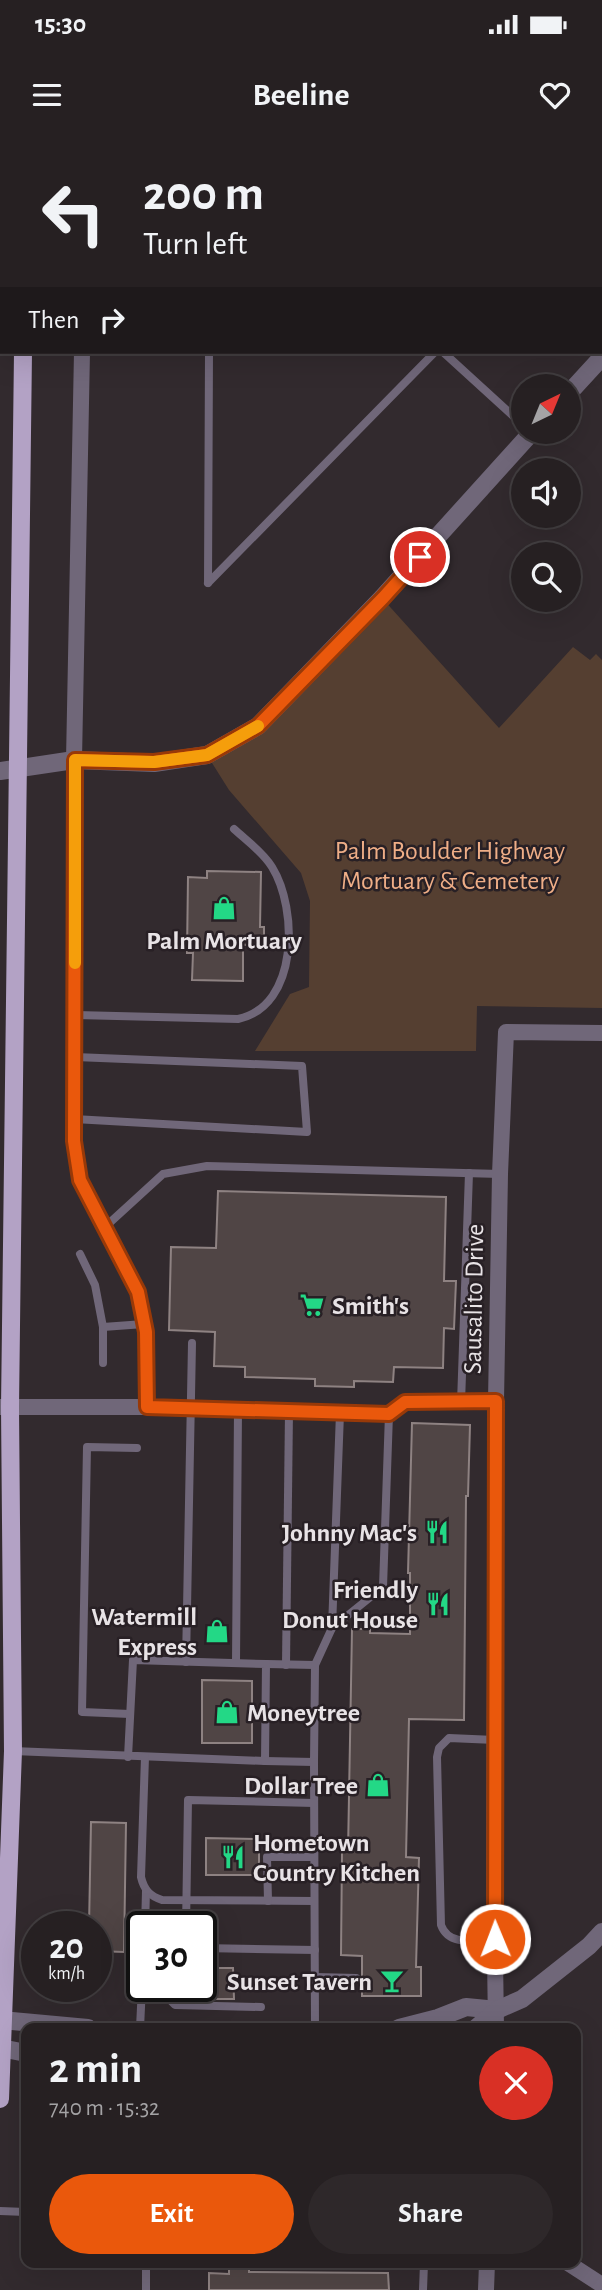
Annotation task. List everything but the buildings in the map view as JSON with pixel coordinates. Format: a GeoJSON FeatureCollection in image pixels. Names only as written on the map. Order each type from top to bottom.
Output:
{"type":"FeatureCollection","features":[{"type":"Feature","properties":{"kind":"main road"},"geometry":{"type":"LineString","coordinates":[[0,2099],[13,1751],[5,1407],[9,770],[23,354]]}},
{"type":"Feature","properties":{"kind":"street"},"geometry":{"type":"LineString","coordinates":[[5,1407],[147,1407],[145,1324],[138,1292],[80,1180],[74,1141],[75,760],[82,354]]}},
{"type":"Feature","properties":{"kind":"street"},"geometry":{"type":"LineString","coordinates":[[581,380],[602,358]]}},
{"type":"Feature","properties":{"kind":"street"},"geometry":{"type":"LineString","coordinates":[[9,770],[75,760],[154,762],[207,755],[258,726],[383,598],[521,444]]}},
{"type":"Feature","properties":{"kind":"street","name":"Sausalito Drive"},"geometry":{"type":"LineString","coordinates":[[496,2019],[496,1401],[500,1174],[506,1032],[602,1032]]}},
{"type":"Feature","properties":{"kind":"street"},"geometry":{"type":"LineString","coordinates":[[418,2023],[466,2007],[496,2019],[602,1933]]}},
{"type":"Feature","properties":{"kind":"street"},"geometry":{"type":"LineString","coordinates":[[1,2020],[34,2023]]}},
{"type":"Feature","properties":{"kind":"street"},"geometry":{"type":"LineString","coordinates":[[1,2048],[21,2052]]}},
{"type":"Feature","properties":{"kind":"street"},"geometry":{"type":"LineString","coordinates":[[486,2290],[487,2268]]}},
{"type":"Feature","properties":{"kind":"street"},"geometry":{"type":"LineString","coordinates":[[576,2268],[602,2285]]}},
{"type":"Feature","properties":{"kind":"lane"},"geometry":{"type":"LineString","coordinates":[[209,354],[208,583],[433,354]]}},
{"type":"Feature","properties":{"kind":"lane"},"geometry":{"type":"LineString","coordinates":[[445,354],[511,414]]}},
{"type":"Feature","properties":{"kind":"lane"},"geometry":{"type":"LineString","coordinates":[[76,1015],[239,1019],[259,1012],[269,1002],[283,976],[289,942],[282,887],[271,864],[234,829]]}},
{"type":"Feature","properties":{"kind":"lane"},"geometry":{"type":"LineString","coordinates":[[74,1119],[307,1132],[302,1066],[75,1058]]}},
{"type":"Feature","properties":{"kind":"lane"},"geometry":{"type":"LineString","coordinates":[[105,1227],[163,1174],[206,1166],[500,1174]]}},
{"type":"Feature","properties":{"kind":"lane"},"geometry":{"type":"LineString","coordinates":[[461,1403],[469,1173]]}},
{"type":"Feature","properties":{"kind":"lane"},"geometry":{"type":"LineString","coordinates":[[80,1254],[95,1285],[103,1327],[103,1363]]}},
{"type":"Feature","properties":{"kind":"lane"},"geometry":{"type":"LineString","coordinates":[[103,1327],[145,1324]]}},
{"type":"Feature","properties":{"kind":"lane"},"geometry":{"type":"LineString","coordinates":[[186,1662],[192,1343]]}},
{"type":"Feature","properties":{"kind":"lane"},"geometry":{"type":"LineString","coordinates":[[147,1407],[389,1414],[405,1402],[496,1401]]}},
{"type":"Feature","properties":{"kind":"lane"},"geometry":{"type":"LineString","coordinates":[[236,1663],[238,1409]]}},
{"type":"Feature","properties":{"kind":"lane"},"geometry":{"type":"LineString","coordinates":[[286,1665],[289,1411]]}},
{"type":"Feature","properties":{"kind":"lane"},"geometry":{"type":"LineString","coordinates":[[315,2023],[316,1665],[332,1628],[340,1413]]}},
{"type":"Feature","properties":{"kind":"lane"},"geometry":{"type":"LineString","coordinates":[[332,1628],[383,1587],[389,1414]]}},
{"type":"Feature","properties":{"kind":"lane"},"geometry":{"type":"LineString","coordinates":[[130,1714],[82,1712],[86,1486],[88,1447],[137,1448]]}},
{"type":"Feature","properties":{"kind":"lane"},"geometry":{"type":"LineString","coordinates":[[128,1757],[133,1660],[316,1665]]}},
{"type":"Feature","properties":{"kind":"lane"},"geometry":{"type":"LineString","coordinates":[[265,1761],[266,1664]]}},
{"type":"Feature","properties":{"kind":"lane"},"geometry":{"type":"LineString","coordinates":[[495,1740],[449,1738],[439,1748],[437,1756],[443,1932],[454,1940],[495,1939]]}},
{"type":"Feature","properties":{"kind":"lane"},"geometry":{"type":"LineString","coordinates":[[13,1751],[314,1762]]}},
{"type":"Feature","properties":{"kind":"lane"},"geometry":{"type":"LineString","coordinates":[[145,1757],[141,1877],[146,1891],[145,1911]]}},
{"type":"Feature","properties":{"kind":"lane"},"geometry":{"type":"LineString","coordinates":[[185,1911],[188,1800],[314,1803]]}},
{"type":"Feature","properties":{"kind":"lane"},"geometry":{"type":"LineString","coordinates":[[268,1901],[267,1857],[314,1857]]}},
{"type":"Feature","properties":{"kind":"lane"},"geometry":{"type":"LineString","coordinates":[[146,1891],[162,1900],[314,1901]]}},
{"type":"Feature","properties":{"kind":"lane"},"geometry":{"type":"LineString","coordinates":[[217,1948],[314,1950]]}},
{"type":"Feature","properties":{"kind":"lane"},"geometry":{"type":"LineString","coordinates":[[315,1977],[356,1978]]}},
{"type":"Feature","properties":{"kind":"lane"},"geometry":{"type":"LineString","coordinates":[[140,2023],[141,2002]]}},
{"type":"Feature","properties":{"kind":"lane"},"geometry":{"type":"LineString","coordinates":[[173,2002],[176,2005],[261,2007]]}},
{"type":"Feature","properties":{"kind":"lane"},"geometry":{"type":"LineString","coordinates":[[0,2211],[21,2212]]}},
{"type":"Feature","properties":{"kind":"lane"},"geometry":{"type":"LineString","coordinates":[[146,2268],[146,2290]]}},
{"type":"Feature","properties":{"kind":"lane"},"geometry":{"type":"LineString","coordinates":[[423,2290],[424,2268]]}},
{"type":"Feature","properties":{"kind":"green space","name":"Palm Boulder Highway Mortuary & Cemetery"},"geometry":{"type":"Polygon","coordinates":[[[382,598],[499,728],[573,647],[590,660],[596,654],[602,660],[602,1008],[477,1006],[476,1051],[255,1051],[290,994],[309,987],[310,901],[301,873],[229,790],[207,755],[258,726],[382,598]]]}},
{"type":"Feature","properties":{"kind":"slow traffic"},"geometry":{"type":"LineString","coordinates":[[75,963],[75,760],[154,762],[207,755],[258,726]]}},
{"type":"Feature","properties":{"kind":"place","name":"Palm Mortuary"},"geometry":{"type":"Point","coordinates":[224,908]}},
{"type":"Feature","properties":{"kind":"place","name":"Smith's"},"geometry":{"type":"Point","coordinates":[312,1305]}},
{"type":"Feature","properties":{"kind":"place","name":"Johnny Mac's"},"geometry":{"type":"Point","coordinates":[437,1532]}},
{"type":"Feature","properties":{"kind":"place","name":"Friendly Donut House"},"geometry":{"type":"Point","coordinates":[438,1604]}},
{"type":"Feature","properties":{"kind":"place","name":"Watermill Express"},"geometry":{"type":"Point","coordinates":[217,1631]}},
{"type":"Feature","properties":{"kind":"place","name":"Moneytree"},"geometry":{"type":"Point","coordinates":[227,1712]}},
{"type":"Feature","properties":{"kind":"place","name":"Dollar Tree"},"geometry":{"type":"Point","coordinates":[378,1785]}},
{"type":"Feature","properties":{"kind":"place","name":"Hometown Country Kitchen"},"geometry":{"type":"Point","coordinates":[233,1857]}},
{"type":"Feature","properties":{"kind":"place","name":"Sunset Tavern"},"geometry":{"type":"Point","coordinates":[392,1981]}},
{"type":"Feature","properties":{"kind":"route"},"geometry":{"type":"LineString","coordinates":[[420,557],[258,726],[207,755],[154,762],[75,760],[74,1141],[80,1180],[138,1292],[146,1332],[147,1407],[389,1414],[405,1402],[496,1401],[495,1939]]}}]}
